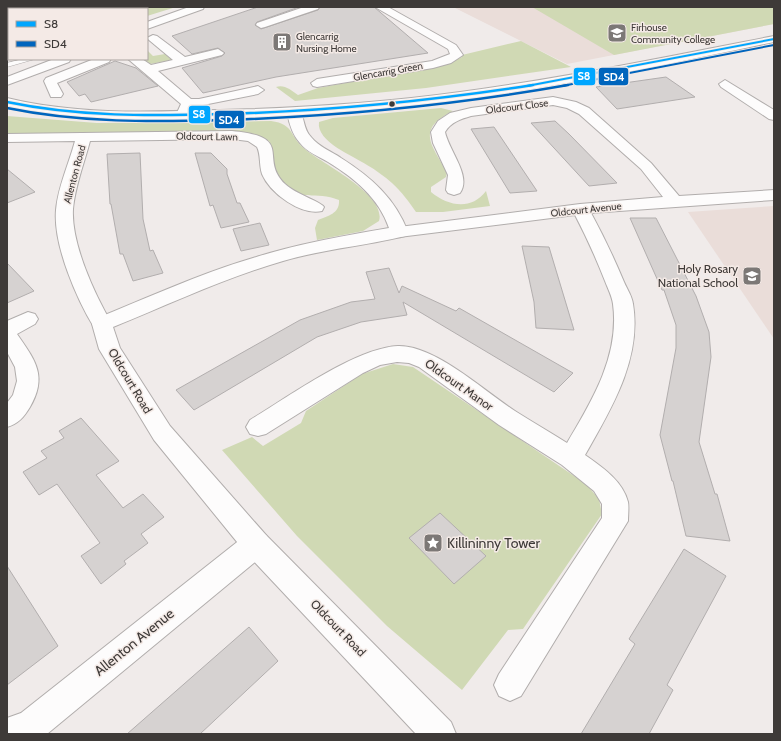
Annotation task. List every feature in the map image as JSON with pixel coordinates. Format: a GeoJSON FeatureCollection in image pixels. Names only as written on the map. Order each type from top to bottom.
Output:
{"type":"FeatureCollection","features":[{"type":"Feature","properties":{"kind":"street"},"geometry":{"type":"LineString","coordinates":[[148,26],[198,7]]}},
{"type":"Feature","properties":{"kind":"street"},"geometry":{"type":"LineString","coordinates":[[261,24],[314,7]]}},
{"type":"Feature","properties":{"kind":"street","name":"Glencarrig Green"},"geometry":{"type":"LineString","coordinates":[[318,83],[432,64],[447,60],[457,55],[452,47],[380,7]]}},
{"type":"Feature","properties":{"kind":"street"},"geometry":{"type":"LineString","coordinates":[[153,38],[182,61]]}},
{"type":"Feature","properties":{"kind":"street"},"geometry":{"type":"LineString","coordinates":[[7,102],[22,106],[87,114],[185,109],[294,112],[418,101],[503,90],[582,77],[774,39]]}},
{"type":"Feature","properties":{"kind":"street"},"geometry":{"type":"LineString","coordinates":[[149,69],[218,53]]}},
{"type":"Feature","properties":{"kind":"street"},"geometry":{"type":"LineString","coordinates":[[7,81],[62,60]]}},
{"type":"Feature","properties":{"kind":"street"},"geometry":{"type":"LineString","coordinates":[[56,94],[50,81],[102,60]]}},
{"type":"Feature","properties":{"kind":"street"},"geometry":{"type":"LineString","coordinates":[[136,60],[149,69],[185,109]]}},
{"type":"Feature","properties":{"kind":"street"},"geometry":{"type":"LineString","coordinates":[[7,78],[24,75]]}},
{"type":"Feature","properties":{"kind":"street"},"geometry":{"type":"LineString","coordinates":[[22,106],[16,97],[24,75]]}},
{"type":"Feature","properties":{"kind":"street"},"geometry":{"type":"LineString","coordinates":[[725,84],[774,116]]}},
{"type":"Feature","properties":{"kind":"street"},"geometry":{"type":"LineString","coordinates":[[185,109],[199,103],[258,90]]}},
{"type":"Feature","properties":{"kind":"street","name":"Oldcourt Close"},"geometry":{"type":"LineString","coordinates":[[454,190],[456,175],[440,143],[438,132],[443,124],[454,116],[471,112],[536,102],[553,101],[571,105],[584,111],[646,166],[675,201]]}},
{"type":"Feature","properties":{"kind":"street"},"geometry":{"type":"LineString","coordinates":[[7,107],[22,106]]}},
{"type":"Feature","properties":{"kind":"street"},"geometry":{"type":"LineString","coordinates":[[102,324],[218,276],[258,262],[300,251],[399,232],[392,211],[378,194],[357,174],[306,141],[298,129],[294,112]]}},
{"type":"Feature","properties":{"kind":"street","name":"Oldcourt Lawn"},"geometry":{"type":"LineString","coordinates":[[84,137],[232,135],[249,137],[262,143],[267,152],[270,176],[280,188],[306,204],[316,207]]}},
{"type":"Feature","properties":{"kind":"street"},"geometry":{"type":"LineString","coordinates":[[7,138],[84,137]]}},
{"type":"Feature","properties":{"kind":"street","name":"Allenton Road"},"geometry":{"type":"LineString","coordinates":[[84,137],[70,180],[64,222],[75,271],[102,324]]}},
{"type":"Feature","properties":{"kind":"street","name":"Oldcourt Avenue"},"geometry":{"type":"LineString","coordinates":[[399,232],[580,209],[774,195]]}},
{"type":"Feature","properties":{"kind":"street"},"geometry":{"type":"LineString","coordinates":[[571,458],[594,420],[614,377],[625,336],[622,302],[606,258],[580,209]]}},
{"type":"Feature","properties":{"kind":"street"},"geometry":{"type":"LineString","coordinates":[[7,330],[28,319]]}},
{"type":"Feature","properties":{"kind":"street","name":"Oldcourt Road"},"geometry":{"type":"LineString","coordinates":[[102,324],[110,349],[162,433],[256,544],[439,734]]}},
{"type":"Feature","properties":{"kind":"street"},"geometry":{"type":"LineString","coordinates":[[7,335],[27,368],[28,389],[15,411],[7,418]]}},
{"type":"Feature","properties":{"kind":"street","name":"Oldcourt Manor"},"geometry":{"type":"LineString","coordinates":[[258,427],[355,367],[376,358],[397,354],[412,355],[427,361],[508,418],[571,458],[603,483],[616,502],[615,521],[510,685]]}},
{"type":"Feature","properties":{"kind":"street","name":"Allenton Avenue"},"geometry":{"type":"LineString","coordinates":[[8,734],[31,726],[256,544]]}},
{"type":"Feature","properties":{"kind":"lane"},"geometry":{"type":"LineString","coordinates":[[7,65],[27,60]]}},
{"type":"Feature","properties":{"kind":"shaded area","name":"Firhouse Community College"},"geometry":{"type":"Polygon","coordinates":[[[453,7],[774,7],[774,24],[567,64],[453,7]]]}},
{"type":"Feature","properties":{"kind":"shaded area","name":"Holy Rosary National School"},"geometry":{"type":"Polygon","coordinates":[[[774,206],[774,339],[688,212],[774,206]]]}},
{"type":"Feature","properties":{"kind":"green space"},"geometry":{"type":"Polygon","coordinates":[[[94,7],[176,7],[148,16],[148,8],[94,7]]]}},
{"type":"Feature","properties":{"kind":"green space","name":"Firhouse Community College"},"geometry":{"type":"Polygon","coordinates":[[[532,7],[774,7],[774,24],[614,55],[532,7]]]}},
{"type":"Feature","properties":{"kind":"green space"},"geometry":{"type":"Polygon","coordinates":[[[521,41],[571,67],[426,88],[295,101],[276,87],[285,87],[298,95],[318,88],[448,64],[462,57],[462,55],[521,41]]]}},
{"type":"Feature","properties":{"kind":"green space"},"geometry":{"type":"Polygon","coordinates":[[[148,51],[153,56],[165,54],[172,60],[150,64],[144,60],[148,60],[148,51]]]}},
{"type":"Feature","properties":{"kind":"green space"},"geometry":{"type":"Polygon","coordinates":[[[441,108],[453,111],[434,124],[430,138],[436,153],[447,172],[446,177],[431,187],[431,192],[445,201],[466,204],[473,202],[486,191],[490,206],[443,212],[416,212],[402,193],[392,183],[374,169],[345,153],[329,142],[323,136],[320,129],[319,122],[333,118],[441,108]]]}},
{"type":"Feature","properties":{"kind":"green space"},"geometry":{"type":"Polygon","coordinates":[[[7,116],[97,123],[271,121],[279,123],[288,128],[306,150],[352,181],[364,191],[379,211],[379,221],[363,231],[317,240],[315,228],[318,220],[336,211],[339,200],[330,197],[302,194],[289,188],[275,171],[272,148],[269,141],[250,133],[7,134],[7,116]]]}},
{"type":"Feature","properties":{"kind":"green space"},"geometry":{"type":"Polygon","coordinates":[[[393,364],[413,367],[586,484],[599,499],[602,514],[523,629],[508,630],[462,690],[387,626],[297,536],[222,450],[252,437],[263,446],[301,423],[306,411],[362,374],[393,364]]]}},
{"type":"Feature","properties":{"kind":"building"},"geometry":{"type":"Polygon","coordinates":[[[258,7],[299,7],[257,22],[255,25],[261,29],[318,10],[320,7],[374,7],[428,53],[276,77],[203,93],[182,68],[222,56],[225,53],[218,48],[192,54],[172,36],[258,7]]]}},
{"type":"Feature","properties":{"kind":"building"},"geometry":{"type":"Polygon","coordinates":[[[115,61],[136,68],[158,86],[91,102],[85,94],[79,96],[67,82],[115,61]]]}},
{"type":"Feature","properties":{"kind":"building"},"geometry":{"type":"Polygon","coordinates":[[[666,77],[695,97],[617,109],[596,87],[666,77]]]}},
{"type":"Feature","properties":{"kind":"building"},"geometry":{"type":"Polygon","coordinates":[[[555,121],[617,183],[589,186],[531,123],[555,121]]]}},
{"type":"Feature","properties":{"kind":"building"},"geometry":{"type":"Polygon","coordinates":[[[494,127],[537,191],[510,193],[471,129],[494,127]]]}},
{"type":"Feature","properties":{"kind":"building"},"geometry":{"type":"Polygon","coordinates":[[[140,153],[143,219],[150,251],[153,250],[163,273],[133,281],[123,254],[120,254],[110,204],[107,154],[140,153]]]}},
{"type":"Feature","properties":{"kind":"building"},"geometry":{"type":"Polygon","coordinates":[[[195,153],[211,153],[227,169],[227,174],[237,203],[240,203],[249,222],[221,228],[213,205],[210,206],[195,153]]]}},
{"type":"Feature","properties":{"kind":"building"},"geometry":{"type":"Polygon","coordinates":[[[7,169],[35,192],[7,203],[7,169]]]}},
{"type":"Feature","properties":{"kind":"building"},"geometry":{"type":"Polygon","coordinates":[[[630,218],[656,218],[696,296],[709,332],[711,357],[699,442],[715,494],[717,494],[730,541],[686,536],[660,435],[676,348],[676,325],[664,290],[662,290],[630,218]]]}},
{"type":"Feature","properties":{"kind":"building"},"geometry":{"type":"Polygon","coordinates":[[[260,223],[269,245],[241,251],[233,229],[260,223]]]}},
{"type":"Feature","properties":{"kind":"building"},"geometry":{"type":"Polygon","coordinates":[[[522,246],[549,247],[574,330],[536,328],[534,302],[522,246]]]}},
{"type":"Feature","properties":{"kind":"building"},"geometry":{"type":"Polygon","coordinates":[[[7,263],[34,291],[7,303],[7,263]]]}},
{"type":"Feature","properties":{"kind":"building"},"geometry":{"type":"Polygon","coordinates":[[[389,268],[399,293],[402,286],[456,311],[459,308],[573,373],[554,392],[403,302],[407,315],[361,322],[317,337],[194,410],[176,390],[300,320],[351,302],[375,299],[366,272],[389,268]]]}},
{"type":"Feature","properties":{"kind":"building"},"geometry":{"type":"Polygon","coordinates":[[[81,418],[119,461],[96,475],[123,508],[143,494],[164,517],[141,534],[148,543],[124,561],[126,564],[101,584],[81,556],[100,543],[57,484],[39,495],[23,472],[47,458],[41,451],[64,438],[59,431],[81,418]]]}},
{"type":"Feature","properties":{"kind":"building"},"geometry":{"type":"Polygon","coordinates":[[[440,513],[486,556],[454,584],[409,538],[440,513]]]}},
{"type":"Feature","properties":{"kind":"building"},"geometry":{"type":"Polygon","coordinates":[[[684,549],[726,576],[667,685],[673,690],[649,734],[581,734],[635,644],[629,639],[684,549]]]}},
{"type":"Feature","properties":{"kind":"building"},"geometry":{"type":"Polygon","coordinates":[[[7,566],[58,646],[7,685],[7,566]]]}},
{"type":"Feature","properties":{"kind":"building"},"geometry":{"type":"Polygon","coordinates":[[[249,627],[278,661],[200,734],[127,734],[249,627]]]}},
{"type":"Feature","properties":{"kind":"transit line","name":"S8"},"geometry":{"type":"LineString","coordinates":[[7,102],[86,114],[139,116],[280,112],[370,106],[430,100],[539,84],[774,39]]}},
{"type":"Feature","properties":{"kind":"transit line","name":"SD4"},"geometry":{"type":"LineString","coordinates":[[7,108],[86,120],[139,122],[280,118],[370,112],[430,106],[539,90],[774,45]]}},
{"type":"Feature","properties":{"kind":"place","name":"Firhouse Community College"},"geometry":{"type":"Point","coordinates":[617,33]}},
{"type":"Feature","properties":{"kind":"place","name":"Glencarrig Nursing Home"},"geometry":{"type":"Point","coordinates":[282,42]}},
{"type":"Feature","properties":{"kind":"place","name":"Holy Rosary National School"},"geometry":{"type":"Point","coordinates":[752,276]}},
{"type":"Feature","properties":{"kind":"place","name":"Killininny Tower"},"geometry":{"type":"Point","coordinates":[433,543]}}]}
